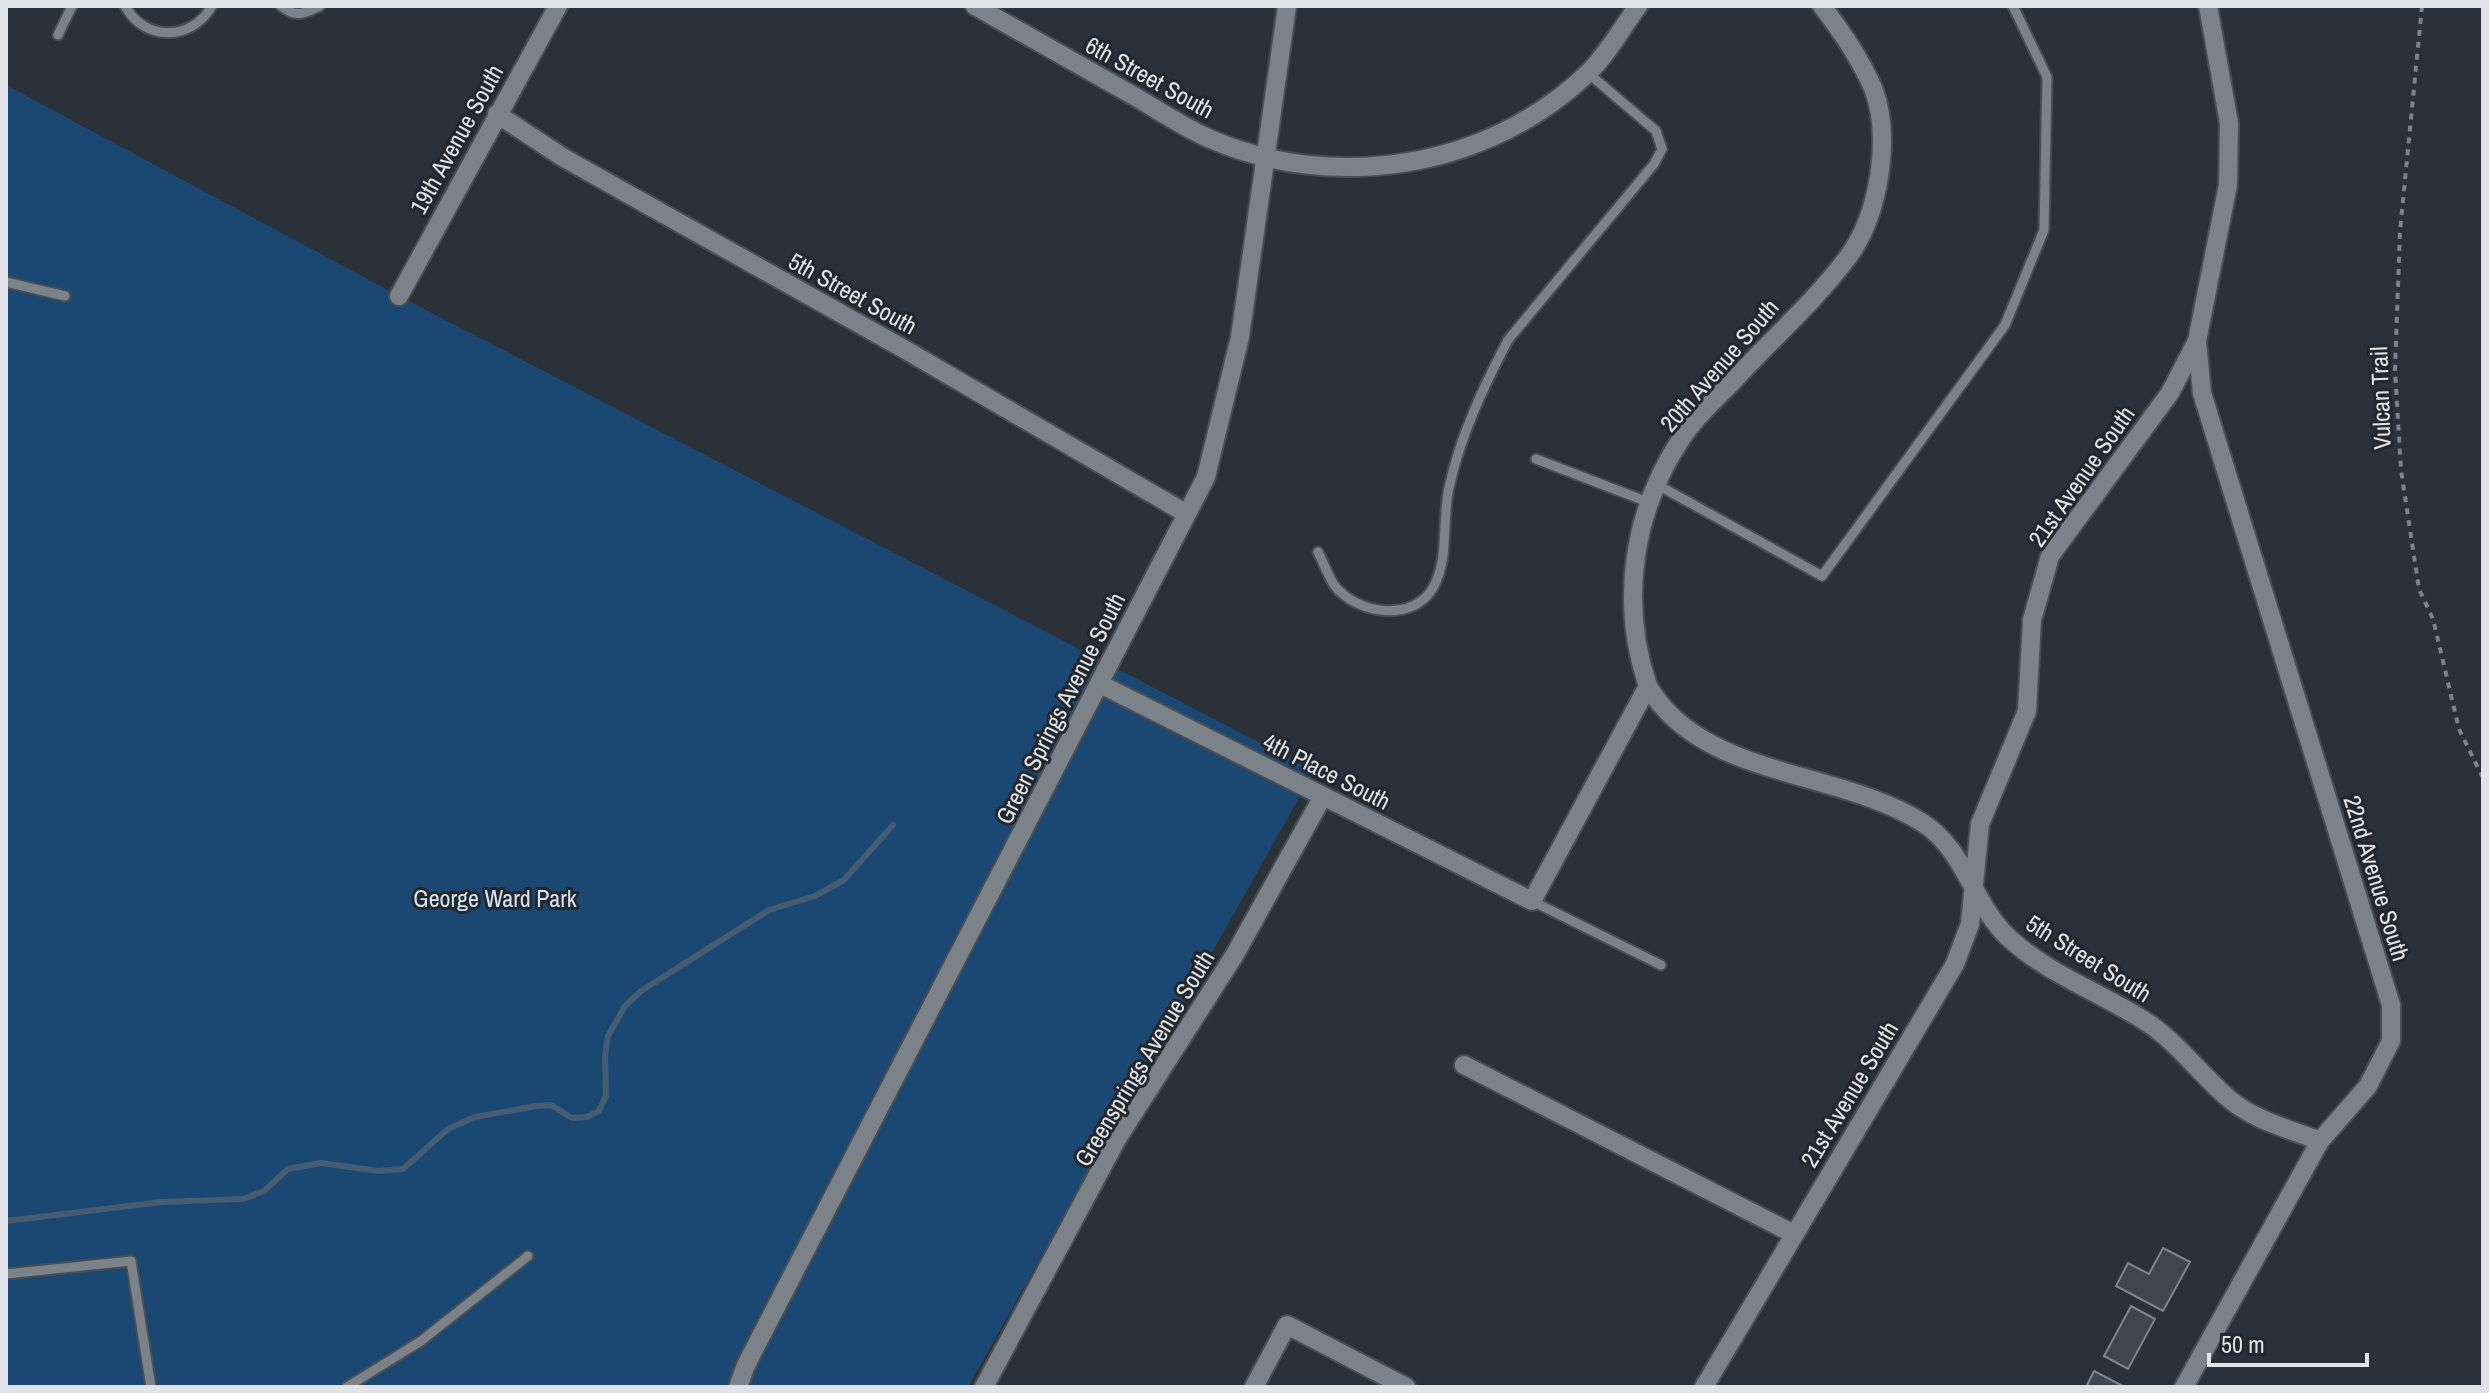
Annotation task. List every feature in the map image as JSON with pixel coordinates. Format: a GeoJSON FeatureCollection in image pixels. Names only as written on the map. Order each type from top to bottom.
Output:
{"type":"FeatureCollection","features":[{"type":"Feature","properties":{"kind":"street","name":"19th Avenue South"},"geometry":{"type":"LineString","coordinates":[[399,296],[558,6]]}},
{"type":"Feature","properties":{"kind":"street","name":"6th Street South"},"geometry":{"type":"LineString","coordinates":[[975,6],[1208,138],[1264,157],[1318,169],[1376,168],[1457,152],[1532,115],[1588,73],[1638,6]]}},
{"type":"Feature","properties":{"kind":"street","name":"Green Springs Avenue South"},"geometry":{"type":"LineString","coordinates":[[738,1387],[746,1365],[1206,477],[1240,337],[1287,6]]}},
{"type":"Feature","properties":{"kind":"street","name":"20th Avenue South"},"geometry":{"type":"LineString","coordinates":[[1648,686],[1639,659],[1632,597],[1634,563],[1648,502],[1656,484],[1684,434],[1849,256],[1876,206],[1882,148],[1874,91],[1848,40],[1822,6]]}},
{"type":"Feature","properties":{"kind":"street","name":"21st Avenue South"},"geometry":{"type":"LineString","coordinates":[[1704,1387],[1955,964],[1970,924],[1980,824],[2027,711],[2032,620],[2050,556],[2170,393],[2197,341],[2228,185],[2229,123],[2208,6]]}},
{"type":"Feature","properties":{"kind":"street","name":"5th Street South"},"geometry":{"type":"LineString","coordinates":[[497,114],[564,158],[892,342],[1187,514]]}},
{"type":"Feature","properties":{"kind":"street","name":"22nd Avenue South"},"geometry":{"type":"LineString","coordinates":[[2184,1387],[2320,1141],[2374,1075],[2391,1041],[2391,1005],[2202,393],[2197,341]]}},
{"type":"Feature","properties":{"kind":"street","name":"4th Place South"},"geometry":{"type":"LineString","coordinates":[[1100,684],[1532,901]]}},
{"type":"Feature","properties":{"kind":"street","name":"5th Street South"},"geometry":{"type":"LineString","coordinates":[[1648,686],[1683,723],[1714,747],[1738,758],[1829,782],[1894,805],[1934,831],[1951,849],[1989,914],[2010,939],[2148,1023],[2170,1040],[2228,1099],[2248,1113],[2320,1141]]}},
{"type":"Feature","properties":{"kind":"street"},"geometry":{"type":"LineString","coordinates":[[1532,901],[1648,686]]}},
{"type":"Feature","properties":{"kind":"street","name":"Greensprings Avenue South"},"geometry":{"type":"LineString","coordinates":[[984,1387],[1117,1139],[1234,956],[1323,796]]}},
{"type":"Feature","properties":{"kind":"street"},"geometry":{"type":"LineString","coordinates":[[1464,1065],[1794,1234]]}},
{"type":"Feature","properties":{"kind":"street"},"geometry":{"type":"LineString","coordinates":[[1254,1387],[1287,1325],[1406,1387]]}},
{"type":"Feature","properties":{"kind":"lane"},"geometry":{"type":"LineString","coordinates":[[58,35],[72,6]]}},
{"type":"Feature","properties":{"kind":"lane"},"geometry":{"type":"LineString","coordinates":[[125,6],[138,26],[156,34],[197,23],[212,6]]}},
{"type":"Feature","properties":{"kind":"lane"},"geometry":{"type":"LineString","coordinates":[[281,6],[292,15],[302,15],[320,6]]}},
{"type":"Feature","properties":{"kind":"lane"},"geometry":{"type":"LineString","coordinates":[[1656,484],[1822,576],[2005,325],[2044,230],[2047,77],[2013,6]]}},
{"type":"Feature","properties":{"kind":"lane"},"geometry":{"type":"LineString","coordinates":[[1318,552],[1335,586],[1360,603],[1395,613],[1415,605],[1434,587],[1449,489],[1471,416],[1508,340],[1654,164],[1662,149],[1656,131],[1588,73]]}},
{"type":"Feature","properties":{"kind":"lane"},"geometry":{"type":"LineString","coordinates":[[6,282],[65,296]]}},
{"type":"Feature","properties":{"kind":"lane"},"geometry":{"type":"LineString","coordinates":[[1536,459],[1648,502]]}},
{"type":"Feature","properties":{"kind":"lane"},"geometry":{"type":"LineString","coordinates":[[1532,901],[1661,965]]}},
{"type":"Feature","properties":{"kind":"lane"},"geometry":{"type":"LineString","coordinates":[[347,1387],[421,1341],[528,1256]]}},
{"type":"Feature","properties":{"kind":"lane"},"geometry":{"type":"LineString","coordinates":[[6,1274],[131,1261],[151,1387]]}},
{"type":"Feature","properties":{"kind":"path","name":"Vulcan Trail"},"geometry":{"type":"LineString","coordinates":[[2422,6],[2400,231],[2395,370],[2401,470],[2419,589],[2433,619],[2459,729],[2483,778]]}},
{"type":"Feature","properties":{"kind":"green space","name":"George Ward Park"},"geometry":{"type":"Polygon","coordinates":[[[6,85],[399,296],[1314,771],[968,1387],[6,1387],[6,85]]]}},
{"type":"Feature","properties":{"kind":"building"},"geometry":{"type":"Polygon","coordinates":[[[2163,1248],[2190,1262],[2163,1311],[2116,1286],[2128,1263],[2149,1274],[2163,1248]]]}},
{"type":"Feature","properties":{"kind":"building"},"geometry":{"type":"Polygon","coordinates":[[[2131,1306],[2155,1319],[2128,1369],[2104,1356],[2131,1306]]]}},
{"type":"Feature","properties":{"kind":"building"},"geometry":{"type":"Polygon","coordinates":[[[2094,1371],[2121,1385],[2086,1387],[2094,1371]]]}},
{"type":"Feature","properties":{"kind":"waterway"},"geometry":{"type":"LineString","coordinates":[[6,1221],[162,1202],[243,1199],[264,1191],[288,1169],[321,1163],[378,1171],[403,1169],[448,1129],[475,1117],[551,1105],[572,1118],[587,1117],[599,1111],[606,1096],[608,1036],[625,1006],[641,991],[769,910],[815,896],[844,880],[893,825]]}}]}
